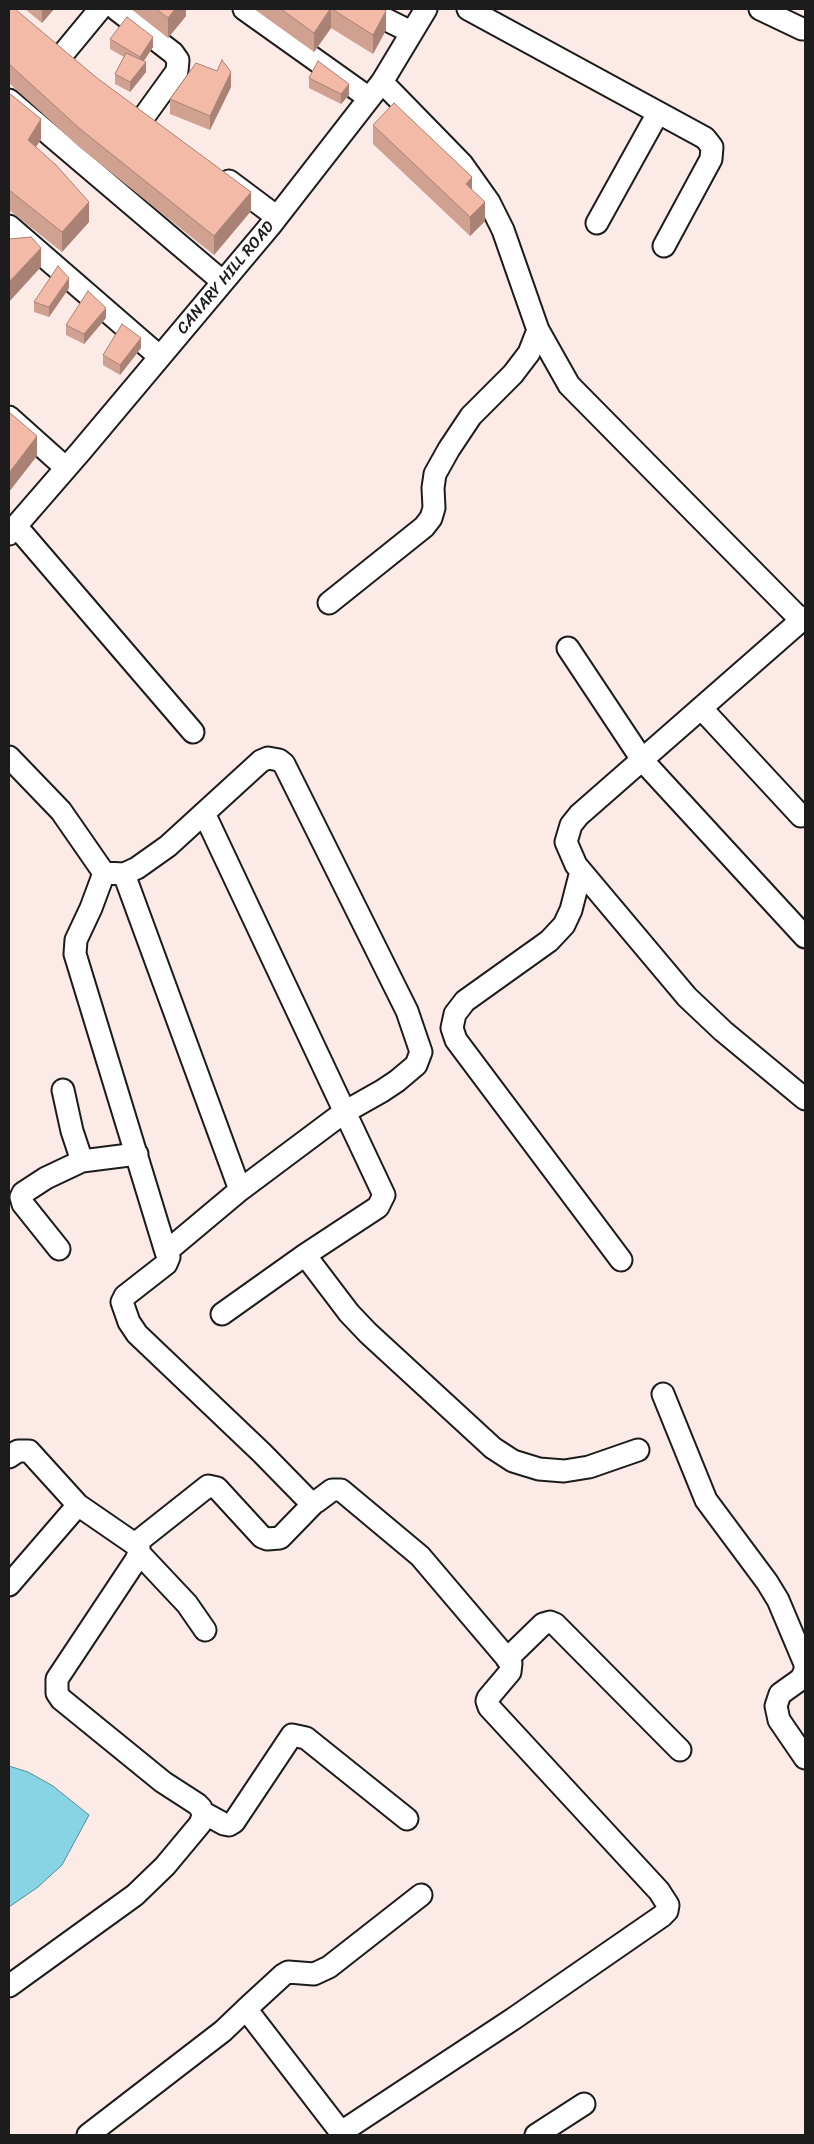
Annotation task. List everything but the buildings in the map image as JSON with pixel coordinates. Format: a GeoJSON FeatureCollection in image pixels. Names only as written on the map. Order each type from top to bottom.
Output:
{"type":"FeatureCollection","features":[{"type":"Feature","properties":{"kind":"street"},"geometry":{"type":"LineString","coordinates":[[62,55],[100,9]]}},
{"type":"Feature","properties":{"kind":"street"},"geometry":{"type":"LineString","coordinates":[[116,9],[173,53],[178,60],[177,70],[151,123],[126,105]]}},
{"type":"Feature","properties":{"kind":"street"},"geometry":{"type":"LineString","coordinates":[[244,9],[376,90],[462,164],[489,202],[503,230],[538,330],[569,384],[803,618],[579,815],[571,826],[566,842],[568,851],[581,871],[687,997],[723,1031],[805,1099]]}},
{"type":"Feature","properties":{"kind":"street"},"geometry":{"type":"LineString","coordinates":[[366,9],[411,32]]}},
{"type":"Feature","properties":{"kind":"street","name":"CANARY HILL ROAD"},"geometry":{"type":"LineString","coordinates":[[12,530],[277,217],[376,90],[426,9]]}},
{"type":"Feature","properties":{"kind":"street"},"geometry":{"type":"LineString","coordinates":[[468,9],[705,138],[712,147],[711,159],[664,246]]}},
{"type":"Feature","properties":{"kind":"street"},"geometry":{"type":"LineString","coordinates":[[760,9],[802,29]]}},
{"type":"Feature","properties":{"kind":"street"},"geometry":{"type":"LineString","coordinates":[[9,100],[223,282]]}},
{"type":"Feature","properties":{"kind":"street"},"geometry":{"type":"LineString","coordinates":[[597,222],[658,113]]}},
{"type":"Feature","properties":{"kind":"street"},"geometry":{"type":"LineString","coordinates":[[214,170],[277,217]]}},
{"type":"Feature","properties":{"kind":"street"},"geometry":{"type":"LineString","coordinates":[[9,226],[160,357]]}},
{"type":"Feature","properties":{"kind":"street"},"geometry":{"type":"LineString","coordinates":[[329,603],[424,527],[431,518],[434,508],[433,488],[435,474],[449,449],[471,416],[513,374],[530,353],[538,330]]}},
{"type":"Feature","properties":{"kind":"street"},"geometry":{"type":"LineString","coordinates":[[9,417],[66,468]]}},
{"type":"Feature","properties":{"kind":"street"},"geometry":{"type":"LineString","coordinates":[[12,530],[194,732]]}},
{"type":"Feature","properties":{"kind":"street"},"geometry":{"type":"LineString","coordinates":[[568,648],[643,760],[805,937]]}},
{"type":"Feature","properties":{"kind":"street"},"geometry":{"type":"LineString","coordinates":[[701,708],[801,816]]}},
{"type":"Feature","properties":{"kind":"street"},"geometry":{"type":"LineString","coordinates":[[9,757],[61,811],[114,874],[240,1190]]}},
{"type":"Feature","properties":{"kind":"street"},"geometry":{"type":"LineString","coordinates":[[166,1252],[240,1190],[344,1113],[382,1091],[418,1061],[420,1048],[407,1011],[284,764],[274,758],[261,761],[168,846],[114,874],[91,908],[76,940],[75,954],[166,1252],[169,1258],[166,1264],[123,1298],[121,1304],[129,1322],[147,1345],[262,1453],[308,1500],[314,1503]]}},
{"type":"Feature","properties":{"kind":"street"},"geometry":{"type":"LineString","coordinates":[[204,813],[344,1113],[383,1192],[383,1199],[378,1207],[305,1255],[222,1314]]}},
{"type":"Feature","properties":{"kind":"street"},"geometry":{"type":"LineString","coordinates":[[581,871],[571,910],[564,925],[549,941],[465,1001],[455,1014],[452,1028],[456,1040],[621,1260]]}},
{"type":"Feature","properties":{"kind":"street"},"geometry":{"type":"LineString","coordinates":[[63,1090],[72,1131],[82,1161]]}},
{"type":"Feature","properties":{"kind":"street"},"geometry":{"type":"LineString","coordinates":[[58,1250],[23,1204],[21,1197],[39,1182],[82,1161],[137,1154]]}},
{"type":"Feature","properties":{"kind":"street"},"geometry":{"type":"LineString","coordinates":[[305,1255],[349,1313],[368,1333],[493,1448],[513,1461],[539,1469],[564,1471],[589,1467],[638,1450]]}},
{"type":"Feature","properties":{"kind":"street"},"geometry":{"type":"LineString","coordinates":[[663,1394],[706,1500],[771,1588],[805,1664],[805,1671],[801,1679],[780,1694],[776,1706],[779,1720],[805,1758]]}},
{"type":"Feature","properties":{"kind":"street"},"geometry":{"type":"LineString","coordinates":[[9,1458],[18,1451],[29,1452],[78,1504],[137,1548],[187,1604],[205,1630]]}},
{"type":"Feature","properties":{"kind":"street"},"geometry":{"type":"LineString","coordinates":[[246,2009],[343,2135],[346,2130],[513,2019],[662,1916],[667,1910],[668,1905],[659,1891],[490,1707],[487,1701],[488,1698],[512,1669],[511,1663],[420,1556],[343,1492],[332,1490],[314,1503],[280,1538],[267,1539],[262,1537],[217,1488],[208,1486],[137,1548],[57,1679],[57,1693],[61,1699],[163,1782],[197,1804],[202,1812],[224,1824],[229,1825],[234,1822],[292,1735],[306,1738],[407,1819]]}},
{"type":"Feature","properties":{"kind":"street"},"geometry":{"type":"LineString","coordinates":[[9,1585],[78,1504]]}},
{"type":"Feature","properties":{"kind":"street"},"geometry":{"type":"LineString","coordinates":[[508,1659],[543,1624],[550,1622],[555,1624],[680,1750]]}},
{"type":"Feature","properties":{"kind":"street"},"geometry":{"type":"LineString","coordinates":[[9,1986],[149,1882],[200,1824],[202,1812]]}},
{"type":"Feature","properties":{"kind":"street"},"geometry":{"type":"LineString","coordinates":[[88,2135],[223,2030],[283,1975],[288,1972],[307,1974],[321,1972],[421,1895]]}},
{"type":"Feature","properties":{"kind":"street"},"geometry":{"type":"LineString","coordinates":[[536,2135],[584,2104]]}},
{"type":"Feature","properties":{"kind":"water"},"geometry":{"type":"Polygon","coordinates":[[[9,1766],[28,1772],[53,1786],[89,1815],[62,1865],[38,1887],[9,1907],[9,1766]]]}}]}
